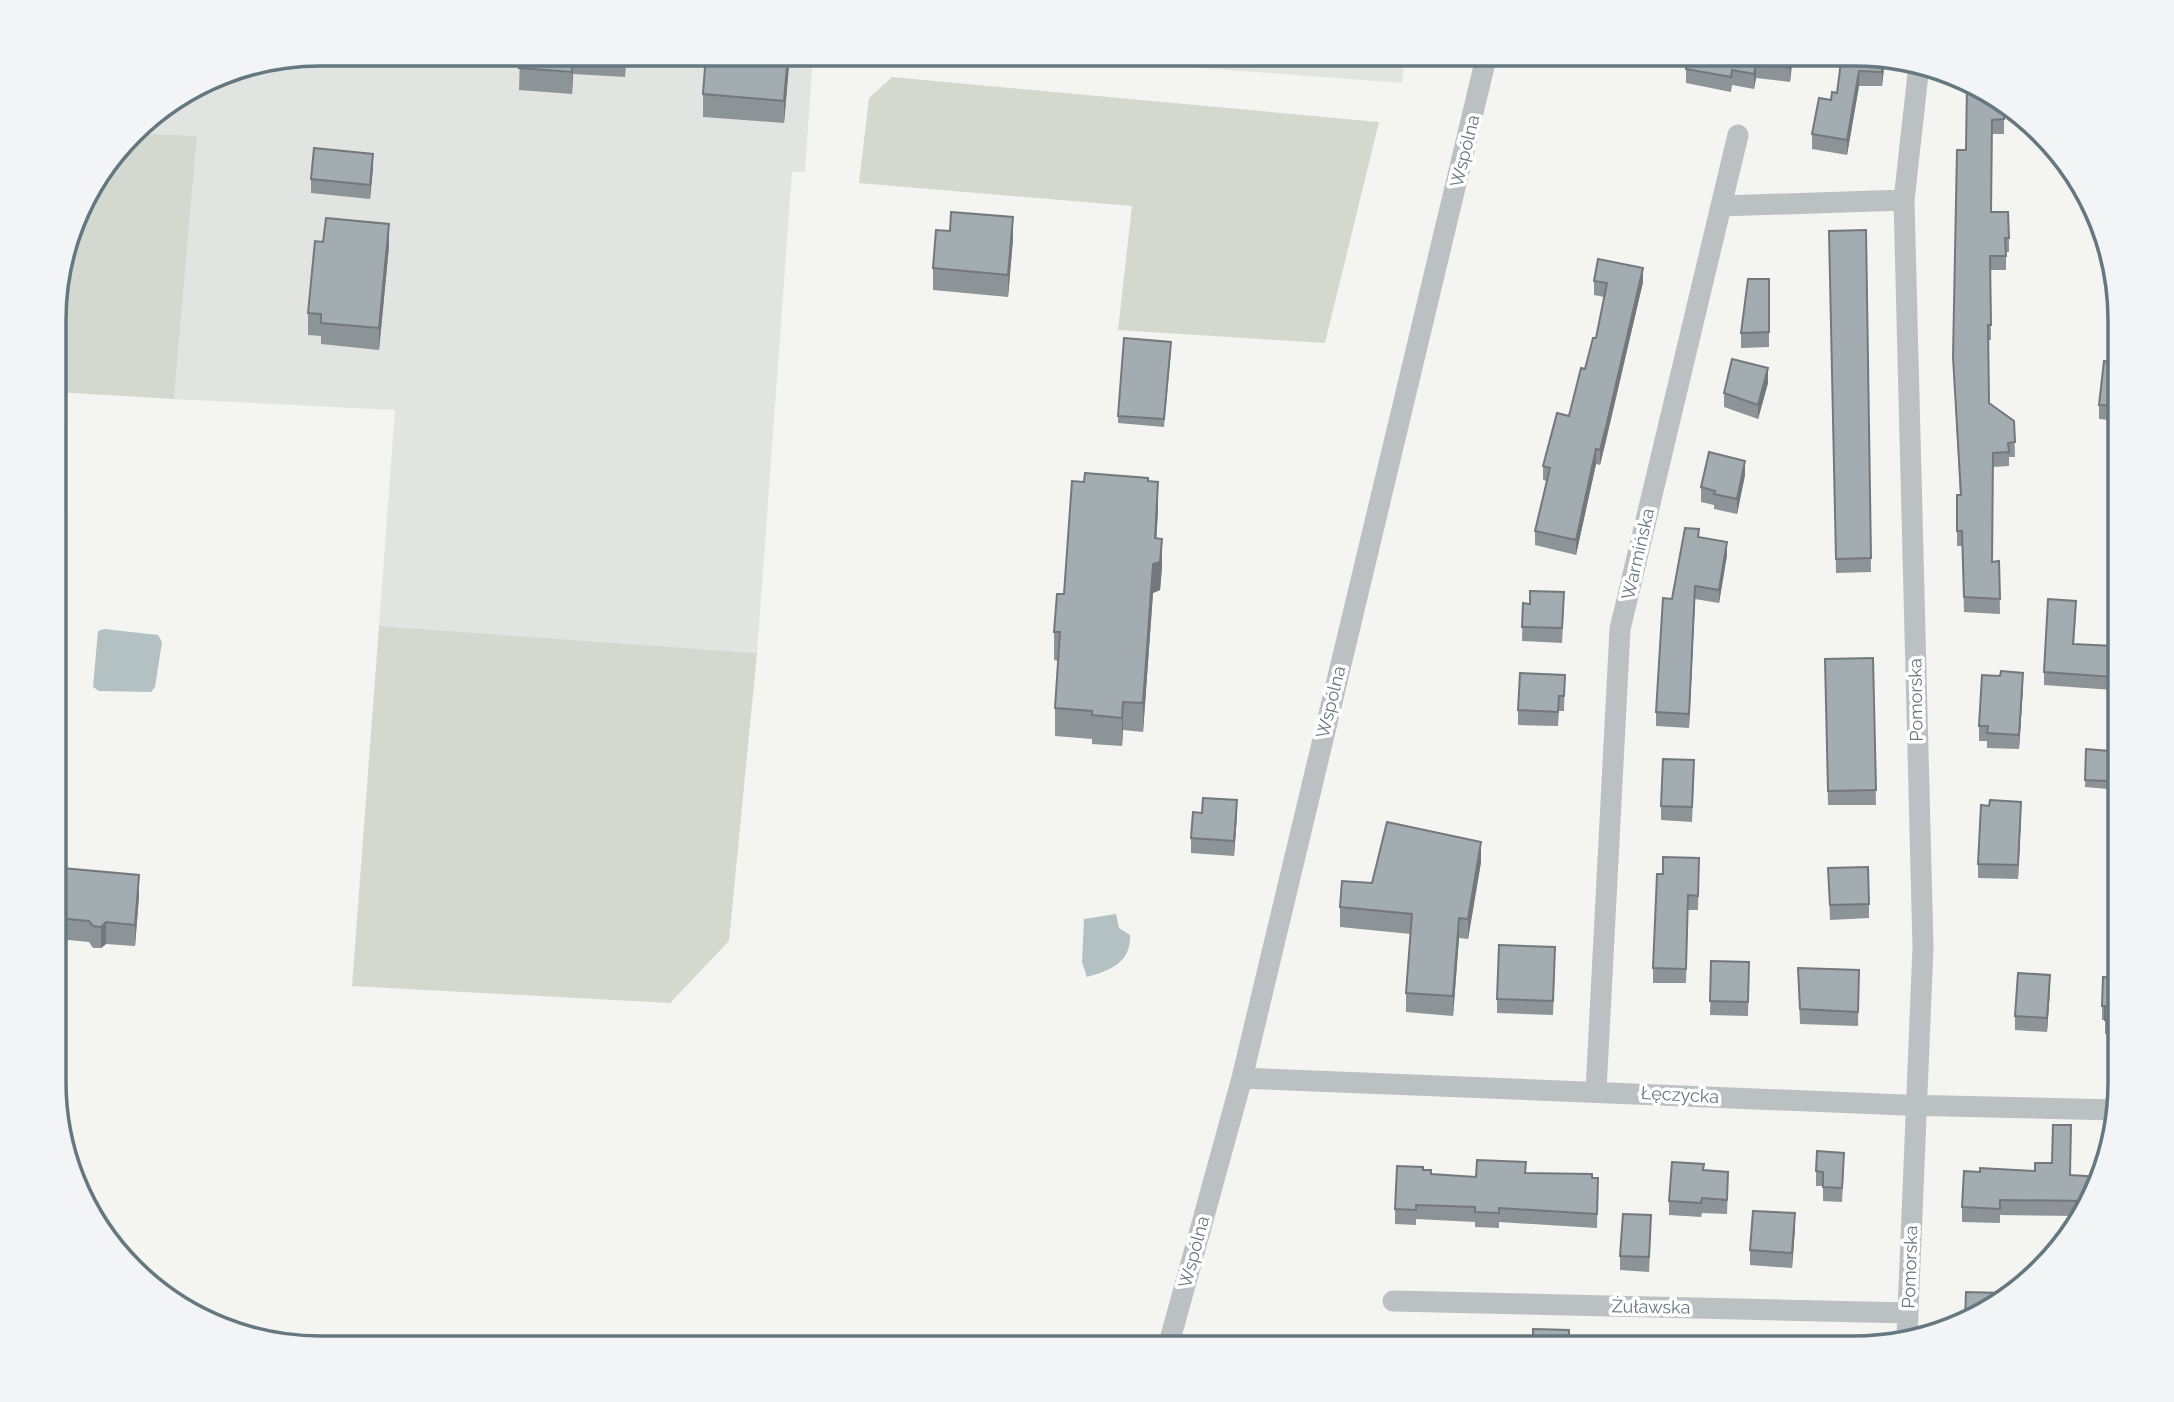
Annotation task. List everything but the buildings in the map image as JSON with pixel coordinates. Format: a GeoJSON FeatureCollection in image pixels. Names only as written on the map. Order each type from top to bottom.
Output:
{"type":"FeatureCollection","features":[{"type":"Feature","properties":{"kind":"street","name":"Wspólna"},"geometry":{"type":"LineString","coordinates":[[1171,1336],[1242,1078],[1484,66]]}},
{"type":"Feature","properties":{"kind":"street","name":"Pomorska"},"geometry":{"type":"LineString","coordinates":[[1908,1330],[1923,947],[1904,200],[1918,75]]}},
{"type":"Feature","properties":{"kind":"street","name":"Warmińska"},"geometry":{"type":"LineString","coordinates":[[1596,1091],[1619,629],[1738,135]]}},
{"type":"Feature","properties":{"kind":"street"},"geometry":{"type":"LineString","coordinates":[[1721,206],[1904,200]]}},
{"type":"Feature","properties":{"kind":"street","name":"Łęczycka"},"geometry":{"type":"LineString","coordinates":[[1242,1078],[1917,1105],[2106,1110]]}},
{"type":"Feature","properties":{"kind":"street","name":"Żuławska"},"geometry":{"type":"LineString","coordinates":[[1393,1301],[1908,1313]]}},
{"type":"Feature","properties":{"kind":"shaded area"},"geometry":{"type":"Polygon","coordinates":[[[812,66],[805,172],[792,172],[757,653],[379,626],[395,410],[174,399],[197,136],[148,134],[179,109],[223,86],[271,71],[304,67],[812,66]]]}},
{"type":"Feature","properties":{"kind":"shaded area"},"geometry":{"type":"Polygon","coordinates":[[[1176,66],[1404,66],[1402,83],[1176,66]]]}},
{"type":"Feature","properties":{"kind":"shaded area"},"geometry":{"type":"Polygon","coordinates":[[[892,77],[1379,122],[1325,343],[1118,330],[1132,206],[859,183],[869,98],[892,77]]]}},
{"type":"Feature","properties":{"kind":"shaded area"},"geometry":{"type":"Polygon","coordinates":[[[148,134],[197,136],[174,399],[66,393],[67,304],[71,271],[80,239],[109,179],[148,134]]]}},
{"type":"Feature","properties":{"kind":"shaded area"},"geometry":{"type":"Polygon","coordinates":[[[379,626],[757,653],[729,941],[670,1003],[352,986],[379,626]]]}},
{"type":"Feature","properties":{"kind":"shaded area"},"geometry":{"type":"Polygon","coordinates":[[[104,629],[158,635],[162,642],[155,687],[151,692],[99,691],[93,687],[98,631],[104,629]]]}},
{"type":"Feature","properties":{"kind":"shaded area"},"geometry":{"type":"Polygon","coordinates":[[[1116,914],[1119,928],[1130,935],[1127,952],[1118,964],[1087,977],[1082,962],[1084,919],[1116,914]]]}}]}
